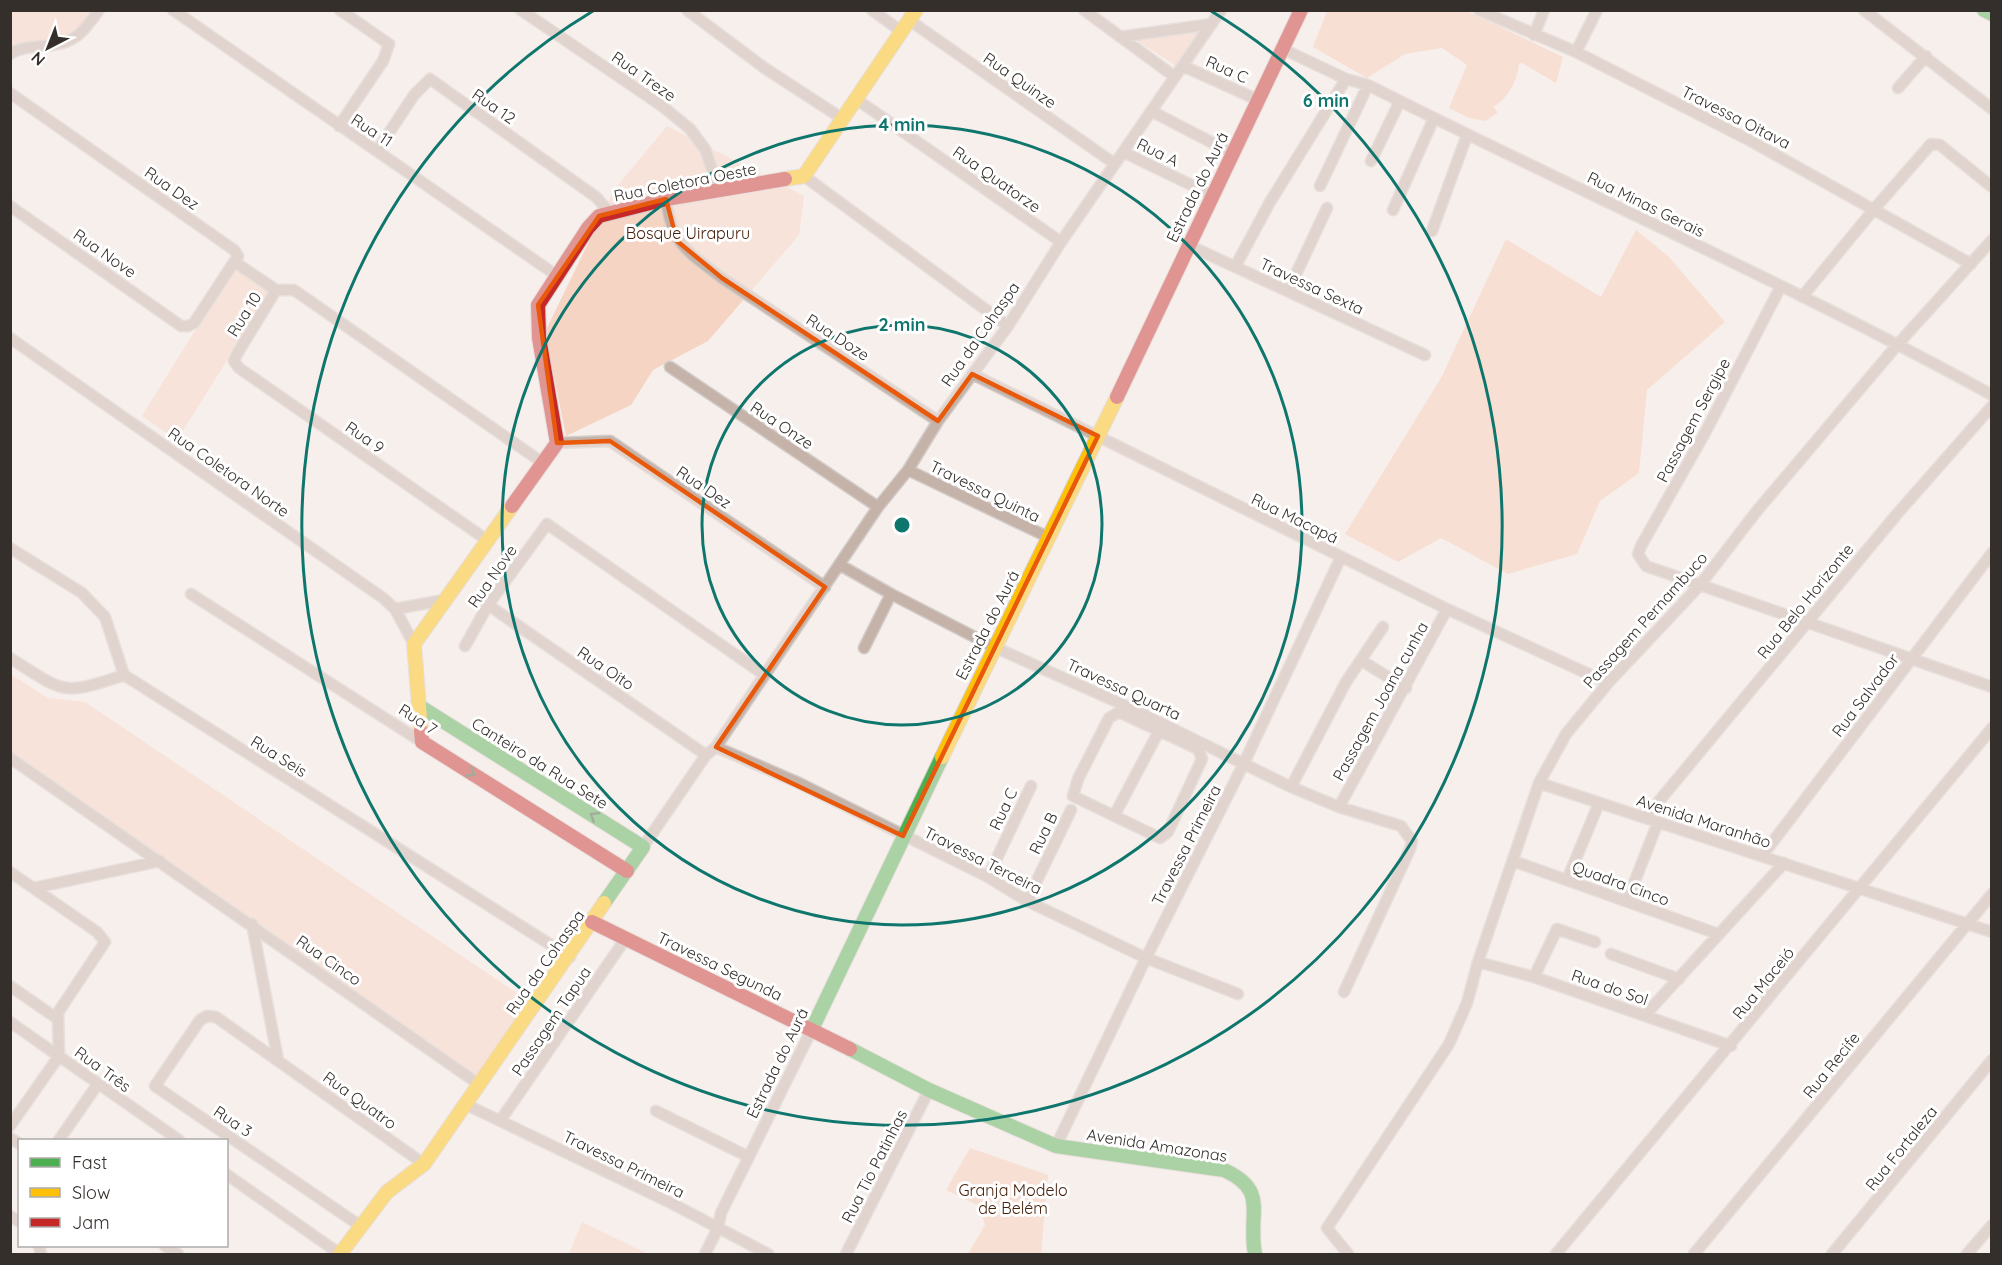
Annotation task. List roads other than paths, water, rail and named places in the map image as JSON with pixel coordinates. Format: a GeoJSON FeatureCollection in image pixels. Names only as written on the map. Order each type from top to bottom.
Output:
{"type":"FeatureCollection","features":[{"type":"Feature","properties":{"kind":"street"},"geometry":{"type":"LineString","coordinates":[[10,54],[27,48],[67,42],[83,32],[99,10]]}},
{"type":"Feature","properties":{"kind":"street","name":"Rua 11"},"geometry":{"type":"LineString","coordinates":[[173,10],[556,275]]}},
{"type":"Feature","properties":{"kind":"street"},"geometry":{"type":"LineString","coordinates":[[339,126],[383,61],[389,44],[340,10]]}},
{"type":"Feature","properties":{"kind":"street","name":"Rua Treze"},"geometry":{"type":"LineString","coordinates":[[521,10],[662,106],[690,129],[705,149],[720,192]]}},
{"type":"Feature","properties":{"kind":"street"},"geometry":{"type":"LineString","coordinates":[[687,10],[766,69],[843,119]]}},
{"type":"Feature","properties":{"kind":"street","name":"Rua Quinze"},"geometry":{"type":"LineString","coordinates":[[872,10],[909,21],[1114,164]]}},
{"type":"Feature","properties":{"kind":"street"},"geometry":{"type":"LineString","coordinates":[[1084,10],[1175,77]]}},
{"type":"Feature","properties":{"kind":"street","name":"Rua da Cohaspa"},"geometry":{"type":"LineString","coordinates":[[340,1254],[379,1199],[398,1180],[424,1164],[480,1085],[570,957],[706,755],[716,747],[878,507],[908,470],[938,421],[1008,326],[1061,242],[1221,10]]}},
{"type":"Feature","properties":{"kind":"street","name":"Estrada do Aurá"},"geometry":{"type":"LineString","coordinates":[[705,1254],[718,1228],[720,1213],[812,1029],[993,646],[1050,538],[1301,10]]}},
{"type":"Feature","properties":{"kind":"street"},"geometry":{"type":"LineString","coordinates":[[1534,34],[1544,10]]}},
{"type":"Feature","properties":{"kind":"street"},"geometry":{"type":"LineString","coordinates":[[1576,52],[1597,10]]}},
{"type":"Feature","properties":{"kind":"street"},"geometry":{"type":"LineString","coordinates":[[1864,10],[1992,109]]}},
{"type":"Feature","properties":{"kind":"street"},"geometry":{"type":"LineString","coordinates":[[1984,10],[1992,14]]}},
{"type":"Feature","properties":{"kind":"street","name":"Travessa Oitava"},"geometry":{"type":"LineString","coordinates":[[1482,11],[1576,52],[1749,140],[1875,208],[1971,264]]}},
{"type":"Feature","properties":{"kind":"street"},"geometry":{"type":"LineString","coordinates":[[909,21],[804,176],[1008,326]]}},
{"type":"Feature","properties":{"kind":"street"},"geometry":{"type":"LineString","coordinates":[[1120,37],[1212,24]]}},
{"type":"Feature","properties":{"kind":"street","name":"Rua Minas Gerais"},"geometry":{"type":"LineString","coordinates":[[1283,49],[1346,79],[1368,85],[1781,286],[1898,344],[1992,396]]}},
{"type":"Feature","properties":{"kind":"street"},"geometry":{"type":"LineString","coordinates":[[1898,88],[1926,56]]}},
{"type":"Feature","properties":{"kind":"street","name":"Rua C"},"geometry":{"type":"LineString","coordinates":[[1183,66],[1258,100]]}},
{"type":"Feature","properties":{"kind":"street","name":"Rua 12"},"geometry":{"type":"LineString","coordinates":[[377,151],[414,95],[430,79],[596,198],[610,213]]}},
{"type":"Feature","properties":{"kind":"street"},"geometry":{"type":"LineString","coordinates":[[1235,267],[1270,202],[1346,79]]}},
{"type":"Feature","properties":{"kind":"street"},"geometry":{"type":"LineString","coordinates":[[1320,186],[1368,85]]}},
{"type":"Feature","properties":{"kind":"street","name":"Rua Dez"},"geometry":{"type":"LineString","coordinates":[[10,93],[234,250],[238,256],[236,263]]}},
{"type":"Feature","properties":{"kind":"street","name":"Rua Quatorze"},"geometry":{"type":"LineString","coordinates":[[856,99],[1061,242]]}},
{"type":"Feature","properties":{"kind":"street"},"geometry":{"type":"LineString","coordinates":[[1371,161],[1400,101]]}},
{"type":"Feature","properties":{"kind":"street"},"geometry":{"type":"LineString","coordinates":[[1151,111],[1232,153]]}},
{"type":"Feature","properties":{"kind":"street"},"geometry":{"type":"LineString","coordinates":[[1393,210],[1434,118]]}},
{"type":"Feature","properties":{"kind":"street"},"geometry":{"type":"LineString","coordinates":[[1432,231],[1467,135]]}},
{"type":"Feature","properties":{"kind":"street"},"geometry":{"type":"LineString","coordinates":[[1802,297],[1931,144],[1940,145],[1992,187]]}},
{"type":"Feature","properties":{"kind":"street","name":"Rua A"},"geometry":{"type":"LineString","coordinates":[[1123,152],[1212,195]]}},
{"type":"Feature","properties":{"kind":"street","name":"Rua Coletora Oeste"},"geometry":{"type":"LineString","coordinates":[[557,444],[536,317],[543,294],[588,228],[599,216],[666,200],[804,176]]}},
{"type":"Feature","properties":{"kind":"street","name":"Rua Doze"},"geometry":{"type":"LineString","coordinates":[[666,200],[669,222],[677,240],[722,278],[938,421]]}},
{"type":"Feature","properties":{"kind":"street","name":"Rua Nove"},"geometry":{"type":"LineString","coordinates":[[10,206],[182,326],[188,327],[195,323],[236,263]]}},
{"type":"Feature","properties":{"kind":"street"},"geometry":{"type":"LineString","coordinates":[[1288,291],[1327,208]]}},
{"type":"Feature","properties":{"kind":"street","name":"Passagem Pernambuco"},"geometry":{"type":"LineString","coordinates":[[1348,1254],[1327,1228],[1449,1044],[1467,1002],[1478,962],[1539,783],[1566,734],[1608,683],[1700,585],[1756,512],[1898,344],[1992,240]]}},
{"type":"Feature","properties":{"kind":"street","name":"Travessa Sexta"},"geometry":{"type":"LineString","coordinates":[[1188,245],[1425,355]]}},
{"type":"Feature","properties":{"kind":"street"},"geometry":{"type":"LineString","coordinates":[[236,263],[276,290],[294,290],[543,462]]}},
{"type":"Feature","properties":{"kind":"street","name":"Passagem Sergipe"},"geometry":{"type":"LineString","coordinates":[[1700,585],[1646,566],[1638,554],[1706,431],[1781,286]]}},
{"type":"Feature","properties":{"kind":"street","name":"Rua 10"},"geometry":{"type":"LineString","coordinates":[[237,354],[276,290]]}},
{"type":"Feature","properties":{"kind":"street","name":"Rua Coletora Norte"},"geometry":{"type":"LineString","coordinates":[[10,338],[383,598],[395,609],[414,644]]}},
{"type":"Feature","properties":{"kind":"street","name":"Rua 9"},"geometry":{"type":"LineString","coordinates":[[237,354],[234,361],[239,368],[487,540]]}},
{"type":"Feature","properties":{"kind":"street","name":"Rua Onze"},"geometry":{"type":"LineString","coordinates":[[670,367],[878,507]]}},
{"type":"Feature","properties":{"kind":"street","name":"Rua Macapá"},"geometry":{"type":"LineString","coordinates":[[972,374],[1447,609],[1608,683]]}},
{"type":"Feature","properties":{"kind":"street","name":"Rua Belo Horizonte"},"geometry":{"type":"LineString","coordinates":[[1645,818],[1897,514],[1992,406]]}},
{"type":"Feature","properties":{"kind":"street","name":"Rua Dez"},"geometry":{"type":"LineString","coordinates":[[557,444],[610,441],[825,586]]}},
{"type":"Feature","properties":{"kind":"street"},"geometry":{"type":"LineString","coordinates":[[422,742],[414,644],[557,444]]}},
{"type":"Feature","properties":{"kind":"street","name":"Travessa Quinta"},"geometry":{"type":"LineString","coordinates":[[908,470],[1050,538]]}},
{"type":"Feature","properties":{"kind":"street","name":"Rua Nove"},"geometry":{"type":"LineString","coordinates":[[465,646],[488,605],[547,524],[764,674]]}},
{"type":"Feature","properties":{"kind":"street"},"geometry":{"type":"LineString","coordinates":[[10,548],[82,593],[105,617],[124,675],[83,689],[72,690],[56,687],[10,658]]}},
{"type":"Feature","properties":{"kind":"street","name":"Rua Salvador"},"geometry":{"type":"LineString","coordinates":[[1762,856],[1992,553]]}},
{"type":"Feature","properties":{"kind":"street","name":"Travessa Primeira"},"geometry":{"type":"LineString","coordinates":[[1056,1146],[1146,958],[1244,763],[1341,557]]}},
{"type":"Feature","properties":{"kind":"street","name":"Travessa Quarta"},"geometry":{"type":"LineString","coordinates":[[840,565],[891,594],[1121,709],[1244,763],[1291,787],[1339,807],[1401,826],[1412,841],[1410,849],[1344,992]]}},
{"type":"Feature","properties":{"kind":"street"},"geometry":{"type":"LineString","coordinates":[[1700,585],[1992,687]]}},
{"type":"Feature","properties":{"kind":"street","name":"Rua 7"},"geometry":{"type":"LineString","coordinates":[[192,594],[627,871]]}},
{"type":"Feature","properties":{"kind":"street"},"geometry":{"type":"LineString","coordinates":[[864,648],[891,594]]}},
{"type":"Feature","properties":{"kind":"street"},"geometry":{"type":"LineString","coordinates":[[395,609],[444,600]]}},
{"type":"Feature","properties":{"kind":"street","name":"Rua Oito"},"geometry":{"type":"LineString","coordinates":[[488,605],[706,755]]}},
{"type":"Feature","properties":{"kind":"street","name":"Passagem Joana cunha"},"geometry":{"type":"LineString","coordinates":[[1339,807],[1406,688],[1447,609]]}},
{"type":"Feature","properties":{"kind":"street"},"geometry":{"type":"LineString","coordinates":[[1291,787],[1346,682],[1383,627]]}},
{"type":"Feature","properties":{"kind":"street"},"geometry":{"type":"LineString","coordinates":[[1362,660],[1406,688]]}},
{"type":"Feature","properties":{"kind":"street","name":"Rua Seis"},"geometry":{"type":"LineString","coordinates":[[124,675],[570,957]]}},
{"type":"Feature","properties":{"kind":"street","name":"Canteiro da Rua Sete"},"geometry":{"type":"LineString","coordinates":[[419,706],[643,847]]}},
{"type":"Feature","properties":{"kind":"street"},"geometry":{"type":"LineString","coordinates":[[1121,709],[1159,731],[1197,749],[1202,759],[1168,832],[1160,838],[1072,796],[1078,779],[1109,718],[1121,709]]}},
{"type":"Feature","properties":{"kind":"street","name":"Rua Maceió"},"geometry":{"type":"LineString","coordinates":[[1556,1254],[1731,1046],[1992,728]]}},
{"type":"Feature","properties":{"kind":"street"},"geometry":{"type":"LineString","coordinates":[[1114,816],[1159,731]]}},
{"type":"Feature","properties":{"kind":"street","name":"Travessa Terceira"},"geometry":{"type":"LineString","coordinates":[[716,747],[799,783],[1146,958],[1238,994]]}},
{"type":"Feature","properties":{"kind":"street","name":"Rua Cinco"},"geometry":{"type":"LineString","coordinates":[[10,758],[252,924],[480,1085]]}},
{"type":"Feature","properties":{"kind":"street","name":"Avenida Maranhão"},"geometry":{"type":"LineString","coordinates":[[1539,783],[1992,932]]}},
{"type":"Feature","properties":{"kind":"street","name":"Rua C"},"geometry":{"type":"LineString","coordinates":[[988,877],[1031,786]]}},
{"type":"Feature","properties":{"kind":"street"},"geometry":{"type":"LineString","coordinates":[[1567,880],[1599,803]]}},
{"type":"Feature","properties":{"kind":"street","name":"Rua B"},"geometry":{"type":"LineString","coordinates":[[1027,900],[1071,810]]}},
{"type":"Feature","properties":{"kind":"street"},"geometry":{"type":"LineString","coordinates":[[1627,901],[1658,822]]}},
{"type":"Feature","properties":{"kind":"street"},"geometry":{"type":"LineString","coordinates":[[34,888],[160,861]]}},
{"type":"Feature","properties":{"kind":"street","name":"Quadra Cinco"},"geometry":{"type":"LineString","coordinates":[[1513,861],[1718,934]]}},
{"type":"Feature","properties":{"kind":"street"},"geometry":{"type":"LineString","coordinates":[[1646,1016],[1784,863]]}},
{"type":"Feature","properties":{"kind":"street"},"geometry":{"type":"LineString","coordinates":[[10,872],[97,932],[105,942],[55,1017],[10,986]]}},
{"type":"Feature","properties":{"kind":"street","name":"Rua Recife"},"geometry":{"type":"LineString","coordinates":[[1694,1254],[1992,894]]}},
{"type":"Feature","properties":{"kind":"street","name":"Travessa Segunda"},"geometry":{"type":"LineString","coordinates":[[592,922],[812,1029],[929,1090]]}},
{"type":"Feature","properties":{"kind":"street"},"geometry":{"type":"LineString","coordinates":[[252,924],[278,1060]]}},
{"type":"Feature","properties":{"kind":"street"},"geometry":{"type":"LineString","coordinates":[[1534,977],[1557,929],[1595,942]]}},
{"type":"Feature","properties":{"kind":"street","name":"Passagem Tapua"},"geometry":{"type":"LineString","coordinates":[[500,1121],[626,938]]}},
{"type":"Feature","properties":{"kind":"street"},"geometry":{"type":"LineString","coordinates":[[1611,954],[1679,979]]}},
{"type":"Feature","properties":{"kind":"street","name":"Rua do Sol"},"geometry":{"type":"LineString","coordinates":[[1478,962],[1534,977],[1731,1046]]}},
{"type":"Feature","properties":{"kind":"street"},"geometry":{"type":"LineString","coordinates":[[10,1126],[59,1056],[58,1012]]}},
{"type":"Feature","properties":{"kind":"street","name":"Rua Quatro"},"geometry":{"type":"LineString","coordinates":[[200,1020],[207,1016],[216,1017],[424,1164]]}},
{"type":"Feature","properties":{"kind":"street","name":"Rua 3"},"geometry":{"type":"LineString","coordinates":[[200,1020],[155,1086],[359,1225]]}},
{"type":"Feature","properties":{"kind":"street","name":"Rua Três"},"geometry":{"type":"LineString","coordinates":[[10,1022],[97,1085],[178,1139]]}},
{"type":"Feature","properties":{"kind":"street","name":"Rua Fortaleza"},"geometry":{"type":"LineString","coordinates":[[1832,1254],[1992,1060]]}},
{"type":"Feature","properties":{"kind":"street"},"geometry":{"type":"LineString","coordinates":[[60,1139],[97,1085]]}},
{"type":"Feature","properties":{"kind":"street","name":"Avenida Amazonas"},"geometry":{"type":"LineString","coordinates":[[929,1090],[1056,1146],[1224,1170],[1240,1176],[1248,1181],[1254,1196],[1251,1233],[1255,1254]]}},
{"type":"Feature","properties":{"kind":"street","name":"Rua Tio Patinhas"},"geometry":{"type":"LineString","coordinates":[[846,1254],[929,1090]]}},
{"type":"Feature","properties":{"kind":"street","name":"Travessa Primeira"},"geometry":{"type":"LineString","coordinates":[[465,1104],[671,1203],[768,1254]]}},
{"type":"Feature","properties":{"kind":"street"},"geometry":{"type":"LineString","coordinates":[[656,1111],[749,1157]]}},
{"type":"Feature","properties":{"kind":"street"},"geometry":{"type":"LineString","coordinates":[[228,1175],[340,1254]]}},
{"type":"Feature","properties":{"kind":"street"},"geometry":{"type":"LineString","coordinates":[[1967,1254],[1992,1225]]}},
{"type":"Feature","properties":{"kind":"park label","name":"Bosque Uirapuru"},"geometry":{"type":"Point","coordinates":[688,233]}},
{"type":"Feature","properties":{"kind":"park label","name":"Granja Modelo de Belém"},"geometry":{"type":"Point","coordinates":[1013,1199]}}]}
